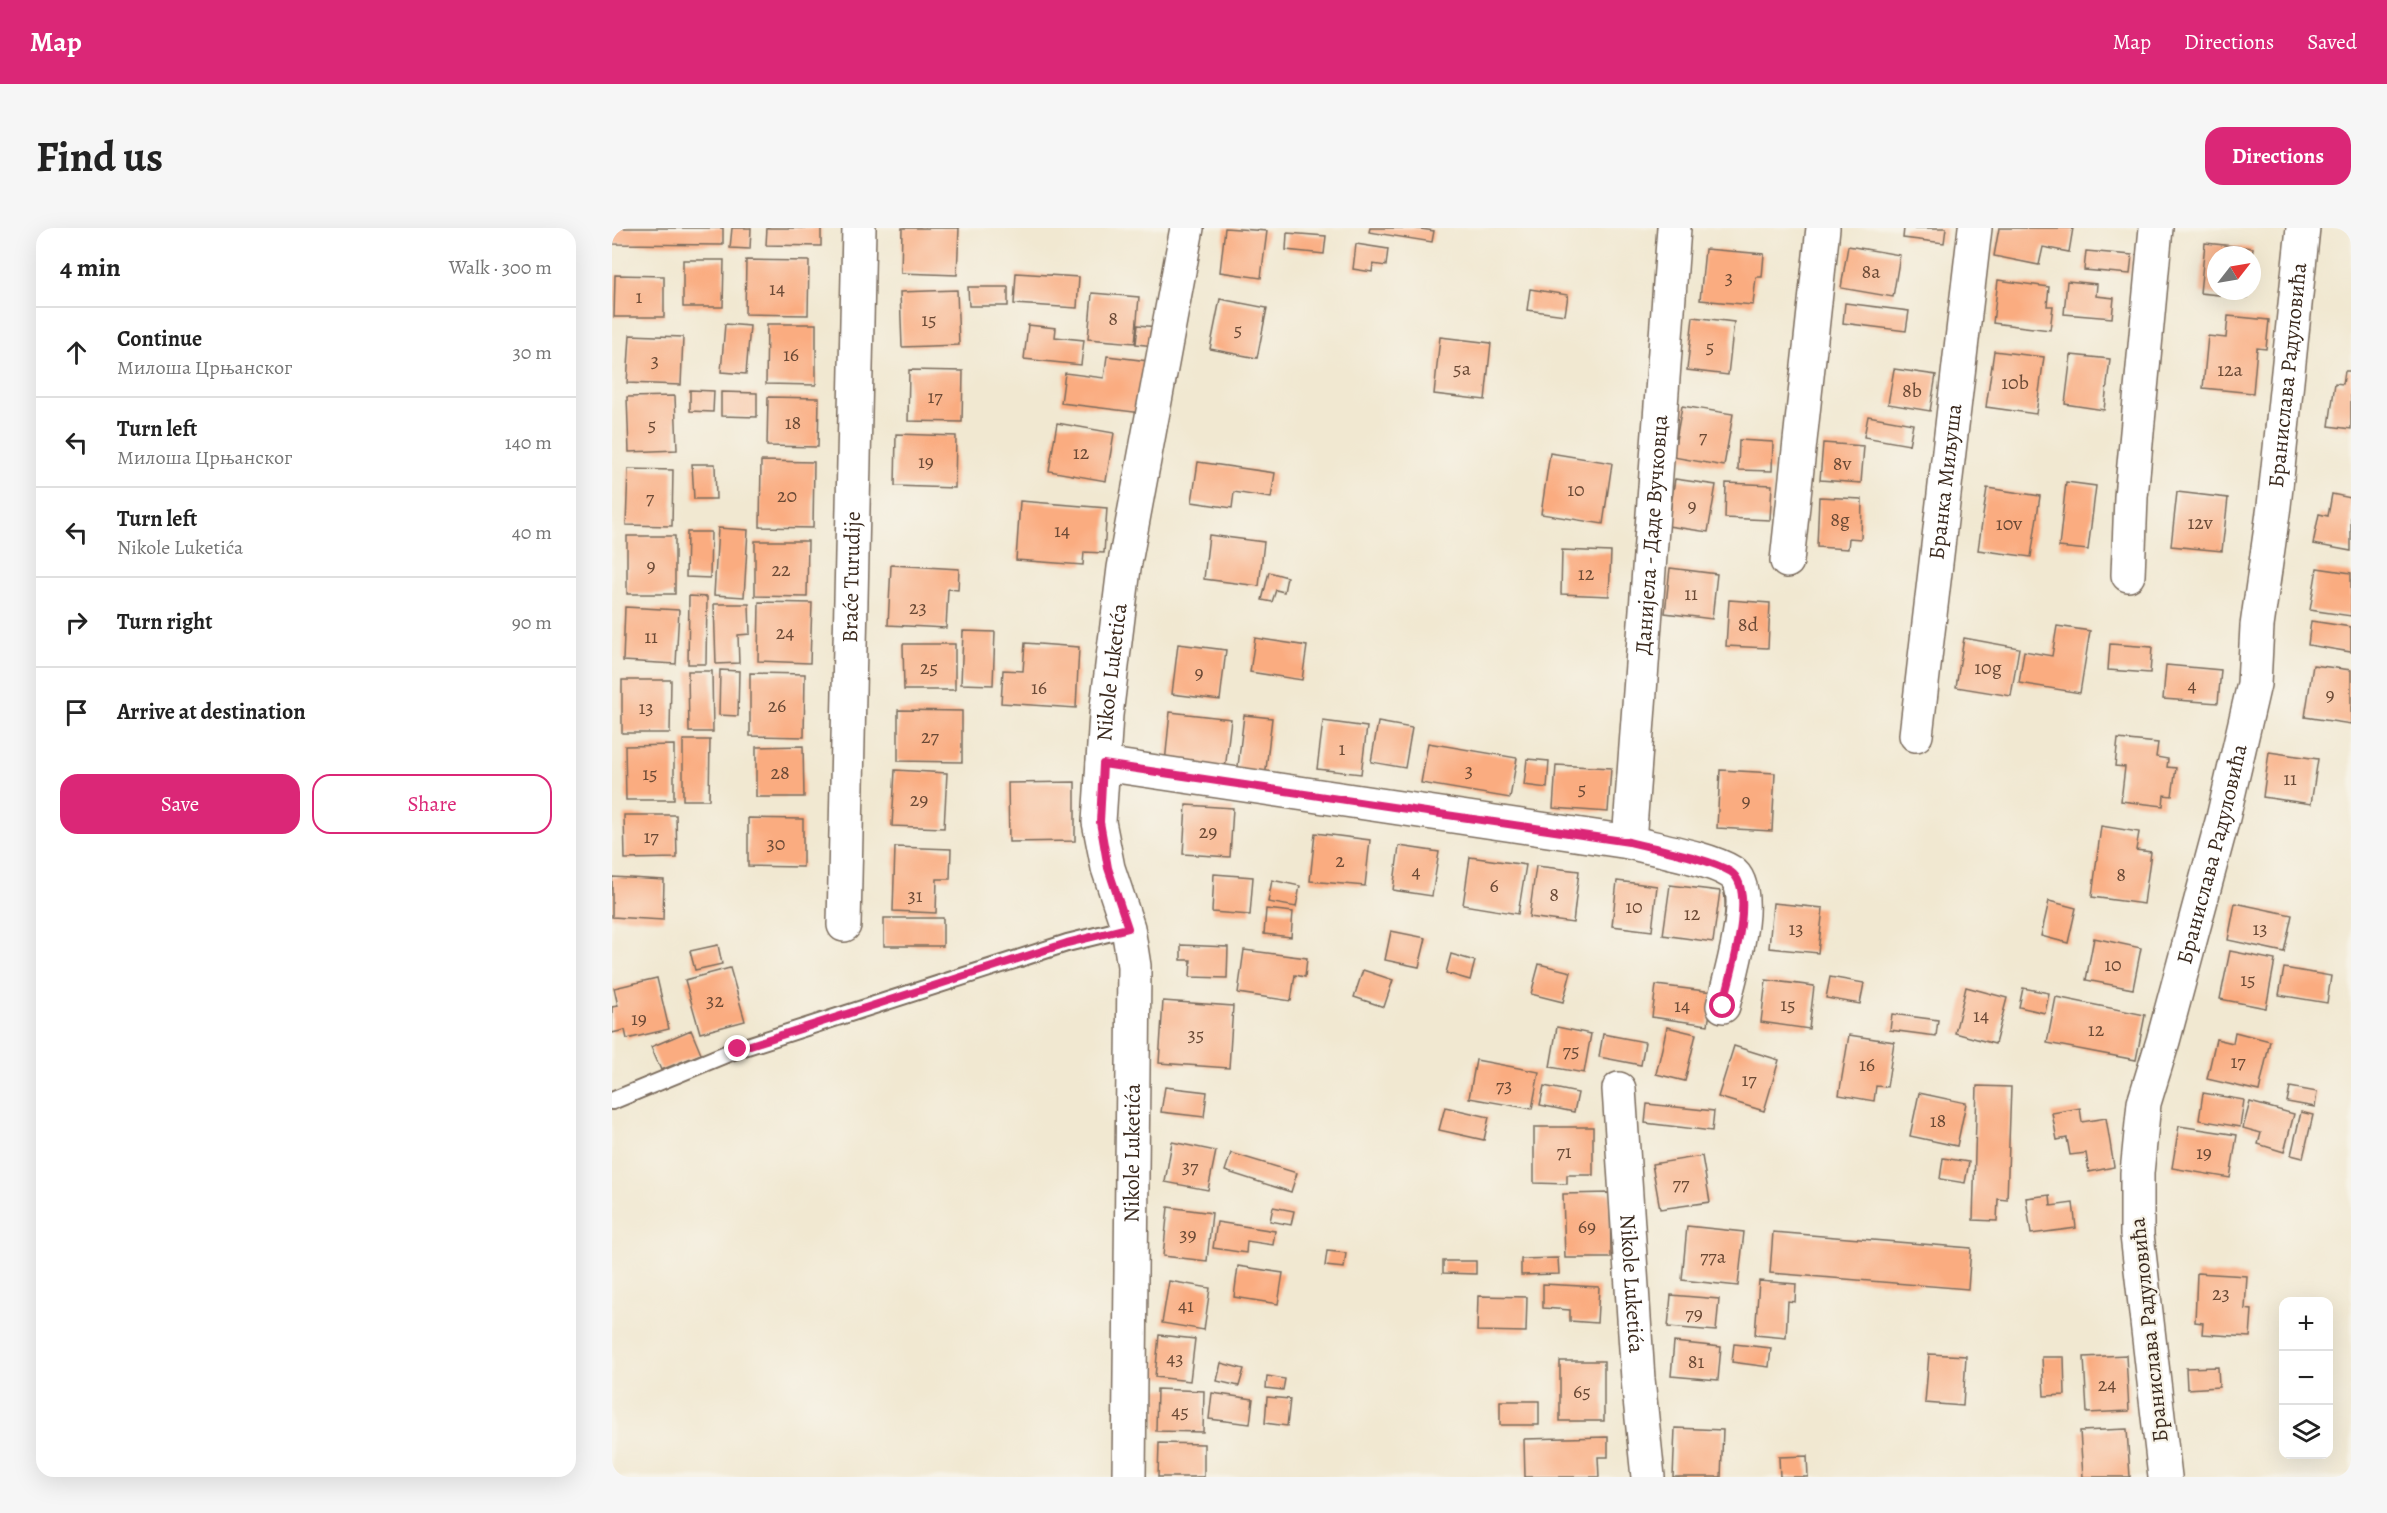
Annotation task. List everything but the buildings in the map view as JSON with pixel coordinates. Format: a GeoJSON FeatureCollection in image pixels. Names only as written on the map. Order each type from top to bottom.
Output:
{"type":"FeatureCollection","features":[{"type":"Feature","properties":{"kind":"street","name":"Braće Turudije"},"geometry":{"type":"LineString","coordinates":[[844,925],[859,228]]}},
{"type":"Feature","properties":{"kind":"street","name":"Nikole Luketića"},"geometry":{"type":"LineString","coordinates":[[1129,1477],[1134,966],[1128,928],[1108,868],[1100,822],[1106,715],[1124,568],[1187,228]]}},
{"type":"Feature","properties":{"kind":"street","name":"Данијела - Даде Вучковца"},"geometry":{"type":"LineString","coordinates":[[1629,842],[1674,228]]}},
{"type":"Feature","properties":{"kind":"street"},"geometry":{"type":"LineString","coordinates":[[1787,561],[1823,228]]}},
{"type":"Feature","properties":{"kind":"street","name":"Бранка Миљуша"},"geometry":{"type":"LineString","coordinates":[[1916,735],[1975,228]]}},
{"type":"Feature","properties":{"kind":"street"},"geometry":{"type":"LineString","coordinates":[[2128,575],[2131,497],[2156,228]]}},
{"type":"Feature","properties":{"kind":"street","name":"Бранислава Радуловића"},"geometry":{"type":"LineString","coordinates":[[2164,1477],[2137,1235],[2137,1173],[2144,1102],[2163,1041],[2223,818],[2254,684],[2260,603],[2274,506],[2303,228]]}},
{"type":"Feature","properties":{"kind":"street"},"geometry":{"type":"LineString","coordinates":[[1103,764],[1629,842],[1714,864],[1733,873],[1742,888],[1743,914],[1723,1006]]}},
{"type":"Feature","properties":{"kind":"street","name":"Nikole Luketića"},"geometry":{"type":"LineString","coordinates":[[1619,1089],[1638,1379],[1648,1477]]}},
{"type":"Feature","properties":{"kind":"lane"},"geometry":{"type":"LineString","coordinates":[[612,1101],[738,1049],[1067,943],[1128,928]]}},
{"type":"Feature","properties":{"kind":"route"},"geometry":{"type":"LineString","coordinates":[[738,1049],[1067,943],[1128,928],[1108,868],[1100,822],[1103,764],[1629,842],[1714,864],[1733,873],[1742,888],[1743,914],[1723,1006]]}}]}
